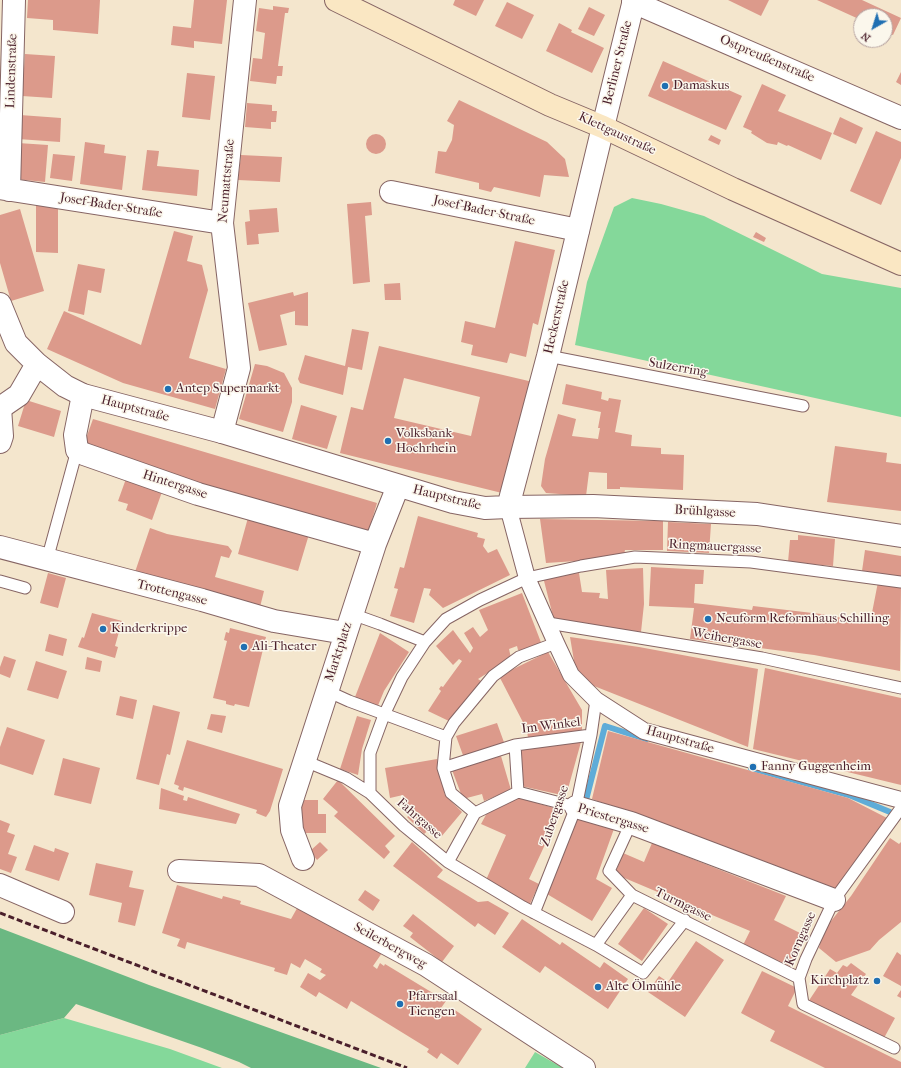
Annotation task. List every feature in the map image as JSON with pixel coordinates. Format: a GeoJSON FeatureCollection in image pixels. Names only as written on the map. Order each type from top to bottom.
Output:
{"type":"FeatureCollection","features":[{"type":"Feature","properties":{"kind":"main road","name":"Klettgaustraße"},"geometry":{"type":"LineString","coordinates":[[336,0],[543,101],[603,127],[733,189],[901,264]]}},
{"type":"Feature","properties":{"kind":"street","name":"Lindenstraße"},"geometry":{"type":"LineString","coordinates":[[4,189],[14,0]]}},
{"type":"Feature","properties":{"kind":"street","name":"Neumattstraße"},"geometry":{"type":"LineString","coordinates":[[222,432],[239,368],[222,223],[245,0]]}},
{"type":"Feature","properties":{"kind":"street","name":"Berliner Straße"},"geometry":{"type":"LineString","coordinates":[[603,127],[633,1]]}},
{"type":"Feature","properties":{"kind":"street","name":"Ostpreußenstraße"},"geometry":{"type":"LineString","coordinates":[[633,1],[901,118]]}},
{"type":"Feature","properties":{"kind":"street","name":"Heckerstraße"},"geometry":{"type":"LineString","coordinates":[[508,507],[548,356],[603,127]]}},
{"type":"Feature","properties":{"kind":"street","name":"Josef-Bader-Straße"},"geometry":{"type":"LineString","coordinates":[[4,189],[222,223]]}},
{"type":"Feature","properties":{"kind":"street","name":"Josef-Bader-Straße"},"geometry":{"type":"LineString","coordinates":[[391,192],[578,230]]}},
{"type":"Feature","properties":{"kind":"street","name":"Hauptstraße"},"geometry":{"type":"LineString","coordinates":[[0,304],[16,343],[37,364],[65,386],[83,395],[222,432],[453,502],[485,508],[508,507],[528,578],[556,643],[572,675],[596,700],[644,731],[901,800]]}},
{"type":"Feature","properties":{"kind":"street"},"geometry":{"type":"LineString","coordinates":[[0,442],[2,436],[0,408],[19,395],[37,364]]}},
{"type":"Feature","properties":{"kind":"street"},"geometry":{"type":"LineString","coordinates":[[77,450],[75,435],[83,395]]}},
{"type":"Feature","properties":{"kind":"street","name":"Hintergasse"},"geometry":{"type":"LineString","coordinates":[[77,450],[84,454],[198,494],[375,544]]}},
{"type":"Feature","properties":{"kind":"street","name":"Marktplatz"},"geometry":{"type":"LineString","coordinates":[[304,761],[375,544],[398,486]]}},
{"type":"Feature","properties":{"kind":"street","name":"Brühlgasse"},"geometry":{"type":"LineString","coordinates":[[508,507],[593,506],[757,514],[901,536]]}},
{"type":"Feature","properties":{"kind":"street","name":"Trottengasse"},"geometry":{"type":"LineString","coordinates":[[0,547],[202,600],[274,621],[348,624]]}},
{"type":"Feature","properties":{"kind":"street"},"geometry":{"type":"LineString","coordinates":[[303,859],[292,830],[290,806],[304,761]]}},
{"type":"Feature","properties":{"kind":"street","name":"Priestergasse"},"geometry":{"type":"LineString","coordinates":[[576,807],[631,823],[834,900]]}},
{"type":"Feature","properties":{"kind":"street","name":"Seilerbergweg"},"geometry":{"type":"LineString","coordinates":[[179,871],[259,874],[426,965],[584,1068]]}},
{"type":"Feature","properties":{"kind":"street"},"geometry":{"type":"LineString","coordinates":[[0,885],[63,912]]}},
{"type":"Feature","properties":{"kind":"lane","name":"Sulzerring"},"geometry":{"type":"LineString","coordinates":[[548,356],[803,406]]}},
{"type":"Feature","properties":{"kind":"lane"},"geometry":{"type":"LineString","coordinates":[[47,560],[77,450]]}},
{"type":"Feature","properties":{"kind":"lane","name":"Ringmauergasse"},"geometry":{"type":"LineString","coordinates":[[528,578],[581,566],[635,557],[751,562],[901,582]]}},
{"type":"Feature","properties":{"kind":"lane"},"geometry":{"type":"LineString","coordinates":[[370,793],[370,753],[384,715],[402,677],[425,642],[446,619],[480,600],[528,578]]}},
{"type":"Feature","properties":{"kind":"lane"},"geometry":{"type":"LineString","coordinates":[[0,582],[25,588]]}},
{"type":"Feature","properties":{"kind":"lane","name":"Weihergasse"},"geometry":{"type":"LineString","coordinates":[[548,623],[762,658],[901,688]]}},
{"type":"Feature","properties":{"kind":"lane"},"geometry":{"type":"LineString","coordinates":[[348,624],[380,624],[425,642]]}},
{"type":"Feature","properties":{"kind":"lane"},"geometry":{"type":"LineString","coordinates":[[475,814],[451,793],[443,768],[446,736],[454,723],[493,676],[519,657],[556,643]]}},
{"type":"Feature","properties":{"kind":"lane"},"geometry":{"type":"LineString","coordinates":[[327,691],[384,715],[446,736]]}},
{"type":"Feature","properties":{"kind":"lane","name":"Zubergasse"},"geometry":{"type":"LineString","coordinates":[[534,913],[576,807],[591,735],[596,700]]}},
{"type":"Feature","properties":{"kind":"lane","name":"Im Winkel"},"geometry":{"type":"LineString","coordinates":[[443,768],[515,745],[591,735]]}},
{"type":"Feature","properties":{"kind":"lane","name":"Im Winkel"},"geometry":{"type":"LineString","coordinates":[[515,745],[518,792]]}},
{"type":"Feature","properties":{"kind":"lane","name":"Fahrgasse"},"geometry":{"type":"LineString","coordinates":[[304,761],[346,778],[370,793],[404,826],[448,862],[534,913],[596,945],[643,973],[685,920]]}},
{"type":"Feature","properties":{"kind":"lane"},"geometry":{"type":"LineString","coordinates":[[448,862],[475,814],[518,792]]}},
{"type":"Feature","properties":{"kind":"lane","name":"Priestergasse"},"geometry":{"type":"LineString","coordinates":[[518,792],[576,807]]}},
{"type":"Feature","properties":{"kind":"lane","name":"Korngasse"},"geometry":{"type":"LineString","coordinates":[[894,1048],[803,1004],[799,978],[834,900],[901,808]]}},
{"type":"Feature","properties":{"kind":"lane","name":"Turmgasse"},"geometry":{"type":"LineString","coordinates":[[631,823],[609,871],[632,895],[685,920],[799,978]]}},
{"type":"Feature","properties":{"kind":"lane"},"geometry":{"type":"LineString","coordinates":[[596,945],[632,895]]}},
{"type":"Feature","properties":{"kind":"green space"},"geometry":{"type":"Polygon","coordinates":[[[632,198],[661,204],[704,216],[822,274],[901,288],[901,417],[575,345],[587,282],[614,207],[632,198]]]}},
{"type":"Feature","properties":{"kind":"green space"},"geometry":{"type":"Polygon","coordinates":[[[0,928],[149,985],[381,1068],[251,1068],[202,1048],[76,1004],[64,1018],[0,1035],[0,928]]]}},
{"type":"Feature","properties":{"kind":"green space"},"geometry":{"type":"Polygon","coordinates":[[[64,1018],[170,1049],[222,1068],[0,1068],[0,1035],[64,1018]]]}},
{"type":"Feature","properties":{"kind":"green space"},"geometry":{"type":"Polygon","coordinates":[[[535,1052],[563,1068],[525,1068],[535,1052]]]}},
{"type":"Feature","properties":{"kind":"building"},"geometry":{"type":"Polygon","coordinates":[[[28,0],[100,0],[98,34],[53,30],[53,20],[27,18],[28,0]]]}},
{"type":"Feature","properties":{"kind":"building"},"geometry":{"type":"Polygon","coordinates":[[[194,0],[227,0],[222,44],[194,41],[194,48],[171,45],[173,26],[191,28],[194,0]]]}},
{"type":"Feature","properties":{"kind":"building"},"geometry":{"type":"Polygon","coordinates":[[[455,0],[484,0],[476,16],[453,5],[455,0]]]}},
{"type":"Feature","properties":{"kind":"building"},"geometry":{"type":"Polygon","coordinates":[[[728,0],[769,0],[761,16],[728,0]]]}},
{"type":"Feature","properties":{"kind":"building"},"geometry":{"type":"Polygon","coordinates":[[[817,0],[862,0],[879,8],[853,8],[853,16],[817,0]]]}},
{"type":"Feature","properties":{"kind":"building"},"geometry":{"type":"Polygon","coordinates":[[[507,2],[534,15],[522,39],[495,26],[507,2]]]}},
{"type":"Feature","properties":{"kind":"building"},"geometry":{"type":"Polygon","coordinates":[[[273,6],[289,8],[288,13],[285,13],[278,66],[283,66],[282,76],[277,76],[276,84],[250,81],[253,58],[262,59],[265,33],[256,31],[259,8],[273,10],[273,6]]]}},
{"type":"Feature","properties":{"kind":"building"},"geometry":{"type":"Polygon","coordinates":[[[589,7],[605,15],[594,36],[578,29],[589,7]]]}},
{"type":"Feature","properties":{"kind":"building"},"geometry":{"type":"Polygon","coordinates":[[[893,14],[901,18],[893,35],[893,14]]]}},
{"type":"Feature","properties":{"kind":"building"},"geometry":{"type":"Polygon","coordinates":[[[559,23],[572,30],[571,32],[604,48],[592,73],[546,51],[559,23]]]}},
{"type":"Feature","properties":{"kind":"building"},"geometry":{"type":"Polygon","coordinates":[[[25,54],[55,56],[52,98],[22,96],[25,54]]]}},
{"type":"Feature","properties":{"kind":"building"},"geometry":{"type":"Polygon","coordinates":[[[663,61],[742,96],[726,130],[648,96],[663,61]]]}},
{"type":"Feature","properties":{"kind":"building"},"geometry":{"type":"Polygon","coordinates":[[[901,72],[901,85],[896,82],[901,72]]]}},
{"type":"Feature","properties":{"kind":"building"},"geometry":{"type":"Polygon","coordinates":[[[187,73],[215,76],[210,120],[182,117],[187,73]]]}},
{"type":"Feature","properties":{"kind":"building"},"geometry":{"type":"Polygon","coordinates":[[[762,84],[786,95],[778,111],[832,133],[821,160],[788,145],[787,146],[778,142],[777,145],[767,143],[751,133],[752,131],[743,127],[762,84]]]}},
{"type":"Feature","properties":{"kind":"building"},"geometry":{"type":"Polygon","coordinates":[[[459,100],[547,142],[565,159],[569,177],[544,175],[540,197],[494,187],[491,192],[479,189],[479,183],[435,173],[438,151],[446,152],[452,140],[454,125],[447,121],[459,100]]]}},
{"type":"Feature","properties":{"kind":"building"},"geometry":{"type":"Polygon","coordinates":[[[247,103],[272,105],[272,111],[277,111],[276,122],[271,122],[271,129],[245,127],[247,103]]]}},
{"type":"Feature","properties":{"kind":"building"},"geometry":{"type":"Polygon","coordinates":[[[20,115],[61,118],[60,142],[18,139],[20,115]]]}},
{"type":"Feature","properties":{"kind":"building"},"geometry":{"type":"Polygon","coordinates":[[[840,117],[863,128],[856,144],[833,134],[840,117]]]}},
{"type":"Feature","properties":{"kind":"building"},"geometry":{"type":"Polygon","coordinates":[[[876,131],[901,142],[901,158],[881,205],[850,191],[876,131]]]}},
{"type":"Feature","properties":{"kind":"building"},"geometry":{"type":"Polygon","coordinates":[[[376,134],[383,137],[386,144],[383,151],[376,154],[369,151],[366,144],[369,137],[376,134]]]}},
{"type":"Feature","properties":{"kind":"building"},"geometry":{"type":"Polygon","coordinates":[[[711,135],[721,140],[719,145],[708,140],[711,135]]]}},
{"type":"Feature","properties":{"kind":"building"},"geometry":{"type":"Polygon","coordinates":[[[85,142],[105,145],[104,153],[126,156],[122,190],[80,184],[85,142]]]}},
{"type":"Feature","properties":{"kind":"building"},"geometry":{"type":"Polygon","coordinates":[[[18,143],[48,145],[45,182],[15,179],[18,143]]]}},
{"type":"Feature","properties":{"kind":"building"},"geometry":{"type":"Polygon","coordinates":[[[147,150],[159,151],[157,166],[199,170],[197,196],[142,190],[147,150]]]}},
{"type":"Feature","properties":{"kind":"building"},"geometry":{"type":"Polygon","coordinates":[[[53,154],[75,156],[72,181],[50,178],[53,154]]]}},
{"type":"Feature","properties":{"kind":"building"},"geometry":{"type":"Polygon","coordinates":[[[241,155],[282,157],[280,182],[238,180],[241,155]]]}},
{"type":"Feature","properties":{"kind":"building"},"geometry":{"type":"Polygon","coordinates":[[[371,202],[372,215],[365,216],[370,282],[353,284],[347,204],[371,202]]]}},
{"type":"Feature","properties":{"kind":"building"},"geometry":{"type":"Polygon","coordinates":[[[36,203],[58,204],[58,253],[36,252],[36,203]]]}},
{"type":"Feature","properties":{"kind":"building"},"geometry":{"type":"Polygon","coordinates":[[[277,208],[279,232],[258,234],[259,244],[247,245],[245,222],[250,221],[249,210],[277,208]]]}},
{"type":"Feature","properties":{"kind":"building"},"geometry":{"type":"Polygon","coordinates":[[[20,209],[44,291],[11,301],[0,263],[0,215],[20,209]]]}},
{"type":"Feature","properties":{"kind":"building"},"geometry":{"type":"Polygon","coordinates":[[[174,231],[193,236],[187,261],[202,265],[208,290],[189,358],[226,369],[215,409],[123,383],[47,349],[64,311],[141,345],[174,231]]]}},
{"type":"Feature","properties":{"kind":"building"},"geometry":{"type":"Polygon","coordinates":[[[756,232],[766,238],[764,242],[753,237],[756,232]]]}},
{"type":"Feature","properties":{"kind":"building"},"geometry":{"type":"Polygon","coordinates":[[[515,241],[555,250],[538,325],[533,323],[526,357],[510,353],[507,363],[471,355],[473,345],[461,342],[465,321],[495,328],[515,241]]]}},
{"type":"Feature","properties":{"kind":"building"},"geometry":{"type":"Polygon","coordinates":[[[78,264],[105,269],[101,293],[88,290],[84,315],[68,311],[78,264]]]}},
{"type":"Feature","properties":{"kind":"building"},"geometry":{"type":"Polygon","coordinates":[[[400,283],[401,300],[385,300],[384,284],[400,283]]]}},
{"type":"Feature","properties":{"kind":"building"},"geometry":{"type":"Polygon","coordinates":[[[293,292],[294,296],[308,292],[308,326],[295,325],[295,311],[280,315],[287,345],[259,351],[248,303],[293,292]]]}},
{"type":"Feature","properties":{"kind":"building"},"geometry":{"type":"Polygon","coordinates":[[[352,329],[369,332],[362,370],[348,367],[343,395],[300,383],[298,379],[305,355],[345,366],[352,329]]]}},
{"type":"Feature","properties":{"kind":"building"},"geometry":{"type":"Polygon","coordinates":[[[379,346],[533,382],[506,494],[340,453],[351,407],[363,410],[379,346]],[[404,378],[394,418],[471,436],[480,397],[404,378]]]}},
{"type":"Feature","properties":{"kind":"building"},"geometry":{"type":"Polygon","coordinates":[[[255,364],[267,366],[284,373],[292,388],[292,402],[283,432],[239,419],[255,364]]]}},
{"type":"Feature","properties":{"kind":"building"},"geometry":{"type":"Polygon","coordinates":[[[566,384],[602,392],[601,399],[608,401],[609,398],[621,400],[615,432],[632,435],[631,446],[661,448],[661,454],[684,455],[683,490],[620,487],[620,489],[607,489],[607,473],[589,472],[586,496],[546,493],[541,486],[545,459],[558,414],[576,419],[572,436],[598,439],[600,428],[598,428],[601,412],[562,404],[566,384]]]}},
{"type":"Feature","properties":{"kind":"building"},"geometry":{"type":"Polygon","coordinates":[[[26,400],[61,411],[54,437],[18,426],[26,400]]]}},
{"type":"Feature","properties":{"kind":"building"},"geometry":{"type":"Polygon","coordinates":[[[301,405],[337,416],[327,449],[292,439],[301,405]]]}},
{"type":"Feature","properties":{"kind":"building"},"geometry":{"type":"Polygon","coordinates":[[[93,419],[377,503],[368,533],[141,467],[83,447],[93,419]]]}},
{"type":"Feature","properties":{"kind":"building"},"geometry":{"type":"Polygon","coordinates":[[[835,446],[887,453],[886,462],[901,464],[901,511],[827,502],[835,446]]]}},
{"type":"Feature","properties":{"kind":"building"},"geometry":{"type":"Polygon","coordinates":[[[127,476],[163,489],[152,520],[126,510],[128,504],[118,501],[127,476]]]}},
{"type":"Feature","properties":{"kind":"building"},"geometry":{"type":"Polygon","coordinates":[[[249,514],[310,531],[298,571],[238,554],[249,514]]]}},
{"type":"Feature","properties":{"kind":"building"},"geometry":{"type":"Polygon","coordinates":[[[418,516],[478,533],[477,537],[485,539],[483,546],[488,553],[497,549],[510,575],[443,608],[429,595],[431,589],[424,588],[414,623],[390,616],[398,589],[394,588],[400,567],[404,568],[418,516]]]}},
{"type":"Feature","properties":{"kind":"building"},"geometry":{"type":"Polygon","coordinates":[[[540,519],[663,521],[663,550],[625,550],[624,555],[592,560],[546,563],[540,519]]]}},
{"type":"Feature","properties":{"kind":"building"},"geometry":{"type":"Polygon","coordinates":[[[668,522],[711,524],[709,553],[667,551],[668,522]]]}},
{"type":"Feature","properties":{"kind":"building"},"geometry":{"type":"Polygon","coordinates":[[[150,528],[167,534],[228,546],[232,551],[229,558],[221,556],[215,577],[264,591],[260,607],[135,572],[150,528]]]}},
{"type":"Feature","properties":{"kind":"building"},"geometry":{"type":"Polygon","coordinates":[[[798,535],[835,539],[833,566],[788,562],[790,540],[798,540],[798,535]]]}},
{"type":"Feature","properties":{"kind":"building"},"geometry":{"type":"Polygon","coordinates":[[[865,550],[901,556],[901,577],[862,571],[865,550]]]}},
{"type":"Feature","properties":{"kind":"building"},"geometry":{"type":"Polygon","coordinates":[[[651,567],[704,570],[703,584],[695,584],[694,603],[752,610],[753,606],[821,614],[870,623],[878,582],[901,587],[900,671],[814,655],[690,639],[694,608],[649,606],[651,567]]]}},
{"type":"Feature","properties":{"kind":"building"},"geometry":{"type":"Polygon","coordinates":[[[643,568],[644,604],[641,632],[554,620],[543,577],[579,573],[582,592],[600,593],[599,598],[608,599],[606,570],[643,568]]]}},
{"type":"Feature","properties":{"kind":"building"},"geometry":{"type":"Polygon","coordinates":[[[48,573],[66,578],[58,608],[40,603],[48,573]]]}},
{"type":"Feature","properties":{"kind":"building"},"geometry":{"type":"Polygon","coordinates":[[[522,593],[542,645],[528,650],[518,650],[517,646],[509,649],[511,658],[478,679],[481,681],[451,722],[428,711],[441,691],[439,689],[441,686],[443,687],[462,661],[459,659],[453,665],[436,646],[453,630],[470,653],[473,648],[464,633],[473,627],[480,637],[488,630],[479,610],[522,593]]]}},
{"type":"Feature","properties":{"kind":"building","name":"Kinderkrippe"},"geometry":{"type":"Polygon","coordinates":[[[92,613],[122,621],[115,646],[118,647],[115,658],[78,647],[82,637],[84,638],[92,613]]]}},
{"type":"Feature","properties":{"kind":"building"},"geometry":{"type":"Polygon","coordinates":[[[230,628],[266,637],[249,707],[226,704],[226,701],[213,698],[227,641],[224,640],[226,632],[229,633],[230,628]]]}},
{"type":"Feature","properties":{"kind":"building"},"geometry":{"type":"Polygon","coordinates":[[[380,633],[409,652],[384,691],[377,708],[355,697],[380,633]]]}},
{"type":"Feature","properties":{"kind":"building"},"geometry":{"type":"Polygon","coordinates":[[[49,634],[67,639],[63,656],[45,651],[49,634]]]}},
{"type":"Feature","properties":{"kind":"building"},"geometry":{"type":"Polygon","coordinates":[[[570,637],[639,647],[758,669],[748,747],[589,684],[575,667],[570,637]]]}},
{"type":"Feature","properties":{"kind":"building"},"geometry":{"type":"Polygon","coordinates":[[[548,652],[582,710],[582,733],[528,738],[527,730],[499,676],[548,652]]]}},
{"type":"Feature","properties":{"kind":"building"},"geometry":{"type":"Polygon","coordinates":[[[4,656],[16,660],[10,678],[0,674],[0,667],[4,656]]]}},
{"type":"Feature","properties":{"kind":"building"},"geometry":{"type":"Polygon","coordinates":[[[87,657],[102,661],[100,672],[85,669],[87,657]]]}},
{"type":"Feature","properties":{"kind":"building"},"geometry":{"type":"Polygon","coordinates":[[[36,661],[67,671],[58,699],[27,690],[36,661]]]}},
{"type":"Feature","properties":{"kind":"building"},"geometry":{"type":"Polygon","coordinates":[[[765,668],[901,698],[901,785],[753,749],[765,668]]]}},
{"type":"Feature","properties":{"kind":"building"},"geometry":{"type":"Polygon","coordinates":[[[120,696],[137,700],[133,719],[116,715],[120,696]]]}},
{"type":"Feature","properties":{"kind":"building"},"geometry":{"type":"Polygon","coordinates":[[[153,705],[180,712],[170,755],[167,754],[159,785],[136,779],[153,705]]]}},
{"type":"Feature","properties":{"kind":"building"},"geometry":{"type":"Polygon","coordinates":[[[211,714],[226,716],[222,733],[207,729],[211,714]]]}},
{"type":"Feature","properties":{"kind":"building"},"geometry":{"type":"Polygon","coordinates":[[[357,716],[371,720],[362,749],[358,775],[340,769],[357,716]]]}},
{"type":"Feature","properties":{"kind":"building"},"geometry":{"type":"Polygon","coordinates":[[[497,723],[505,745],[464,758],[456,736],[497,723]]]}},
{"type":"Feature","properties":{"kind":"building"},"geometry":{"type":"Polygon","coordinates":[[[7,727],[45,740],[33,775],[0,764],[0,747],[7,727]]]}},
{"type":"Feature","properties":{"kind":"building"},"geometry":{"type":"Polygon","coordinates":[[[608,731],[848,798],[887,818],[837,889],[592,799],[608,731]]]}},
{"type":"Feature","properties":{"kind":"building"},"geometry":{"type":"Polygon","coordinates":[[[187,740],[283,769],[270,811],[266,817],[256,813],[257,810],[184,787],[183,791],[178,789],[179,786],[174,784],[187,740]]]}},
{"type":"Feature","properties":{"kind":"building"},"geometry":{"type":"Polygon","coordinates":[[[581,742],[566,796],[521,786],[520,747],[581,742]]]}},
{"type":"Feature","properties":{"kind":"building"},"geometry":{"type":"Polygon","coordinates":[[[501,756],[511,790],[484,801],[482,794],[463,799],[452,770],[501,756]]]}},
{"type":"Feature","properties":{"kind":"building"},"geometry":{"type":"Polygon","coordinates":[[[63,758],[100,768],[91,804],[54,795],[63,758]]]}},
{"type":"Feature","properties":{"kind":"building"},"geometry":{"type":"Polygon","coordinates":[[[437,759],[445,795],[462,812],[441,837],[432,827],[424,834],[407,817],[410,815],[403,795],[390,798],[385,768],[437,759]]]}},
{"type":"Feature","properties":{"kind":"building"},"geometry":{"type":"Polygon","coordinates":[[[338,780],[395,836],[385,846],[390,852],[384,859],[334,816],[338,812],[323,799],[338,780]]]}},
{"type":"Feature","properties":{"kind":"building"},"geometry":{"type":"Polygon","coordinates":[[[161,788],[184,796],[183,800],[187,801],[188,797],[240,814],[236,824],[159,809],[161,788]]]}},
{"type":"Feature","properties":{"kind":"building"},"geometry":{"type":"Polygon","coordinates":[[[516,797],[561,810],[529,879],[539,884],[529,906],[486,880],[506,835],[481,824],[488,811],[516,797]]]}},
{"type":"Feature","properties":{"kind":"building"},"geometry":{"type":"Polygon","coordinates":[[[302,800],[318,800],[318,814],[326,814],[326,833],[302,833],[302,800]]]}},
{"type":"Feature","properties":{"kind":"building"},"geometry":{"type":"Polygon","coordinates":[[[576,812],[615,826],[596,879],[612,888],[592,921],[547,894],[576,812]]]}},
{"type":"Feature","properties":{"kind":"building"},"geometry":{"type":"Polygon","coordinates":[[[0,820],[10,824],[7,832],[15,835],[8,854],[17,857],[11,873],[0,869],[0,820]]]}},
{"type":"Feature","properties":{"kind":"building"},"geometry":{"type":"Polygon","coordinates":[[[890,838],[899,844],[901,842],[901,922],[879,940],[870,950],[836,962],[819,948],[823,931],[851,896],[890,838]]]}},
{"type":"Feature","properties":{"kind":"building"},"geometry":{"type":"Polygon","coordinates":[[[320,842],[328,850],[317,860],[310,851],[320,842]]]}},
{"type":"Feature","properties":{"kind":"building"},"geometry":{"type":"Polygon","coordinates":[[[412,842],[443,870],[437,877],[478,902],[488,901],[509,913],[495,935],[478,923],[475,927],[393,866],[412,842]]]}},
{"type":"Feature","properties":{"kind":"building"},"geometry":{"type":"Polygon","coordinates":[[[652,843],[786,896],[774,920],[804,935],[790,966],[743,945],[750,931],[615,874],[623,853],[644,862],[652,843]]]}},
{"type":"Feature","properties":{"kind":"building"},"geometry":{"type":"Polygon","coordinates":[[[34,845],[54,852],[55,848],[69,853],[59,881],[25,870],[34,845]]]}},
{"type":"Feature","properties":{"kind":"building"},"geometry":{"type":"Polygon","coordinates":[[[96,863],[133,871],[129,887],[144,890],[135,926],[118,922],[122,903],[89,895],[96,863]]]}},
{"type":"Feature","properties":{"kind":"building"},"geometry":{"type":"Polygon","coordinates":[[[177,885],[222,899],[223,896],[241,901],[240,904],[291,919],[300,903],[382,953],[373,966],[377,969],[380,963],[384,966],[385,964],[446,1001],[441,1008],[452,1014],[455,1010],[482,1029],[458,1065],[441,1053],[437,1059],[427,1052],[429,1049],[351,1001],[347,1009],[319,992],[316,997],[300,987],[308,973],[320,980],[326,975],[320,972],[322,969],[305,959],[300,968],[291,963],[287,975],[274,971],[275,968],[187,942],[185,949],[177,946],[180,939],[162,933],[177,885]]]}},
{"type":"Feature","properties":{"kind":"building"},"geometry":{"type":"Polygon","coordinates":[[[365,890],[380,900],[373,911],[358,900],[365,890]]]}},
{"type":"Feature","properties":{"kind":"building"},"geometry":{"type":"Polygon","coordinates":[[[644,908],[668,924],[642,961],[618,944],[644,908]]]}},
{"type":"Feature","properties":{"kind":"building"},"geometry":{"type":"Polygon","coordinates":[[[413,914],[454,946],[442,962],[410,937],[413,933],[403,926],[413,914]]]}},
{"type":"Feature","properties":{"kind":"building"},"geometry":{"type":"Polygon","coordinates":[[[522,919],[560,945],[562,942],[600,968],[604,962],[628,979],[608,1009],[545,966],[540,973],[502,947],[522,919]]]}},
{"type":"Feature","properties":{"kind":"building"},"geometry":{"type":"Polygon","coordinates":[[[696,941],[724,960],[685,1017],[648,992],[659,976],[668,982],[696,941]]]}},
{"type":"Feature","properties":{"kind":"building"},"geometry":{"type":"Polygon","coordinates":[[[897,952],[901,955],[901,986],[883,976],[897,952]]]}},
{"type":"Feature","properties":{"kind":"building"},"geometry":{"type":"Polygon","coordinates":[[[851,963],[866,974],[851,995],[895,1018],[884,1038],[808,1002],[830,969],[837,973],[843,965],[847,967],[851,963]]]}},
{"type":"Feature","properties":{"kind":"building"},"geometry":{"type":"Polygon","coordinates":[[[762,971],[797,988],[788,1006],[901,1062],[901,1068],[825,1068],[770,1041],[775,1031],[741,1013],[762,971]]]}},
{"type":"Feature","properties":{"kind":"building"},"geometry":{"type":"Polygon","coordinates":[[[901,990],[901,998],[897,996],[901,990]]]}},
{"type":"Feature","properties":{"kind":"waterway"},"geometry":{"type":"LineString","coordinates":[[586,800],[605,726],[646,739]]}},
{"type":"Feature","properties":{"kind":"waterway"},"geometry":{"type":"LineString","coordinates":[[751,768],[849,795],[890,812]]}},
{"type":"Feature","properties":{"kind":"railway"},"geometry":{"type":"LineString","coordinates":[[0,913],[407,1068]]}},
{"type":"Feature","properties":{"kind":"place","name":"Damaskus"},"geometry":{"type":"Point","coordinates":[665,86]}},
{"type":"Feature","properties":{"kind":"place","name":"Antep Supermarkt"},"geometry":{"type":"Point","coordinates":[168,389]}},
{"type":"Feature","properties":{"kind":"place","name":"Volksbank Hochrhein"},"geometry":{"type":"Point","coordinates":[388,441]}},
{"type":"Feature","properties":{"kind":"place","name":"Neuform Reformhaus Schilling"},"geometry":{"type":"Point","coordinates":[708,619]}},
{"type":"Feature","properties":{"kind":"place","name":"Kinderkrippe"},"geometry":{"type":"Point","coordinates":[103,629]}},
{"type":"Feature","properties":{"kind":"place","name":"Ali-Theater"},"geometry":{"type":"Point","coordinates":[244,647]}},
{"type":"Feature","properties":{"kind":"place","name":"Fanny Guggenheim"},"geometry":{"type":"Point","coordinates":[753,767]}},
{"type":"Feature","properties":{"kind":"place","name":"Kirchplatz"},"geometry":{"type":"Point","coordinates":[877,981]}},
{"type":"Feature","properties":{"kind":"place","name":"Alte Ölmühle"},"geometry":{"type":"Point","coordinates":[598,987]}},
{"type":"Feature","properties":{"kind":"place","name":"Pfarrsaal Tiengen"},"geometry":{"type":"Point","coordinates":[400,1004]}}]}
